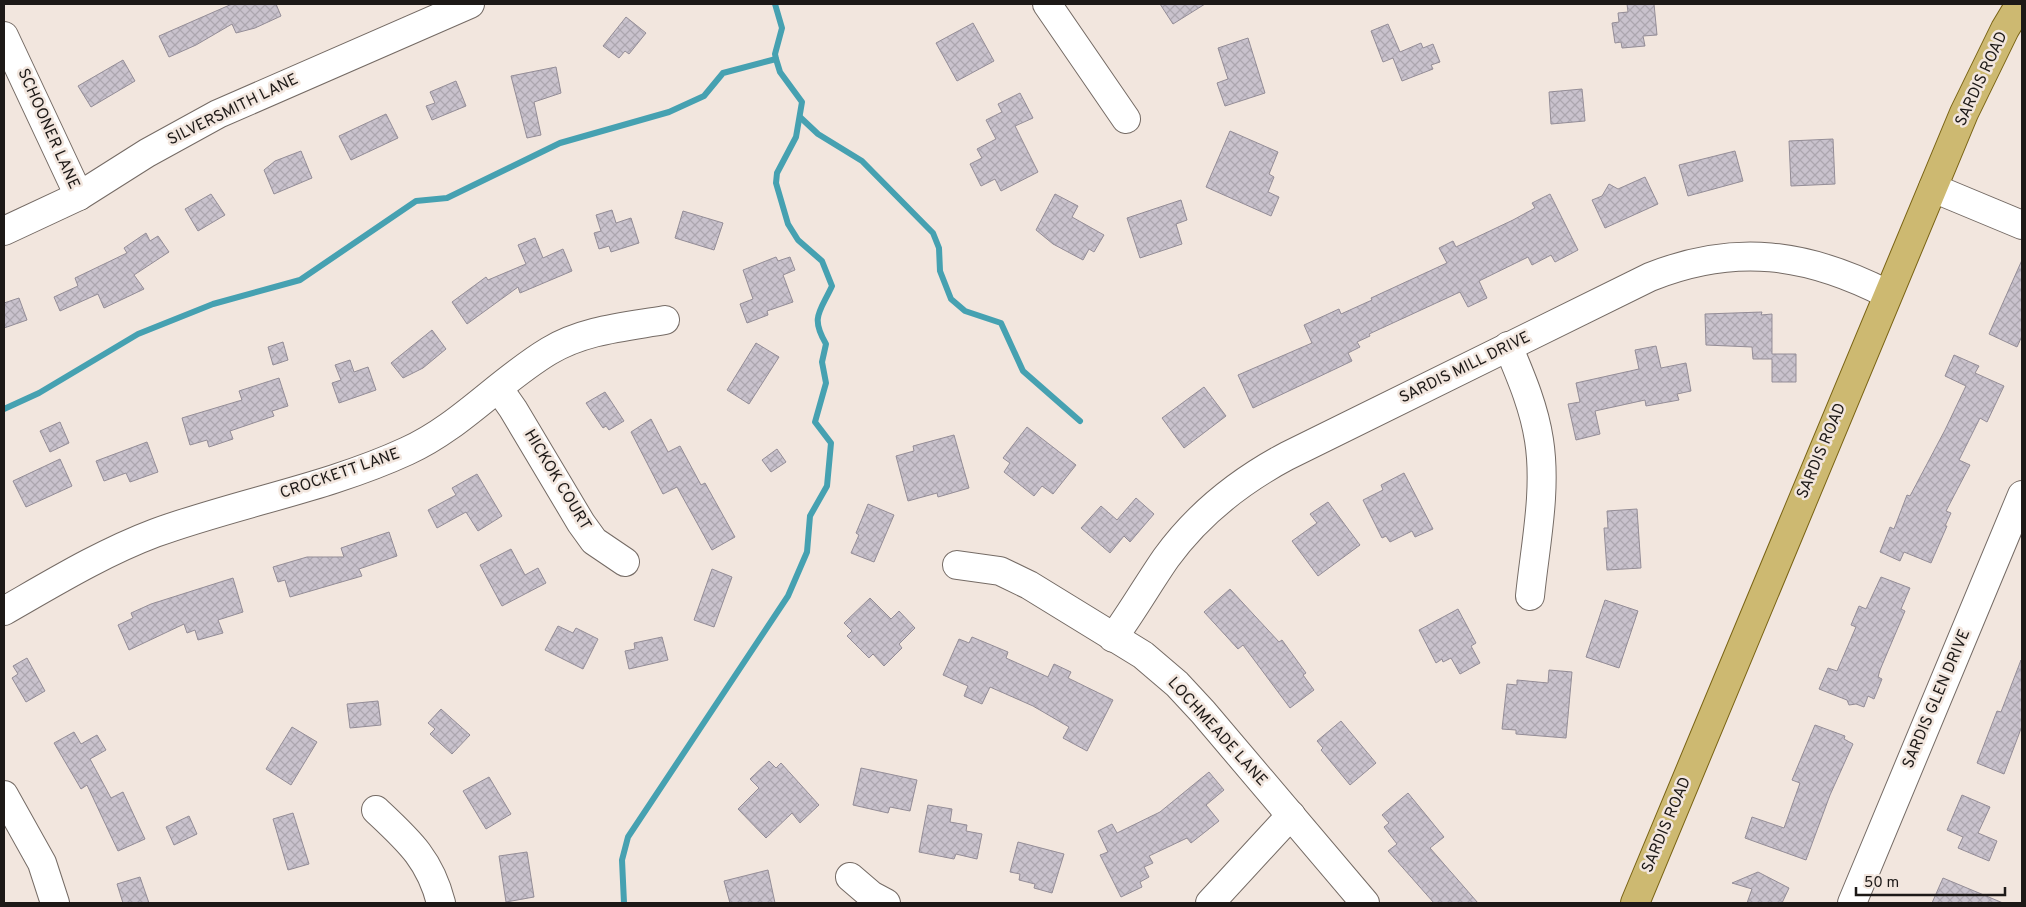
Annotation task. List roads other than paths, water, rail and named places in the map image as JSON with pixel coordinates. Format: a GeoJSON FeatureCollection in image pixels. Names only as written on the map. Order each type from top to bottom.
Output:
{"type":"FeatureCollection","features":[{"type":"Feature","properties":{"kind":"main road","name":"SARDIS ROAD"},"geometry":{"type":"LineString","coordinates":[[1635,903],[1964,113],[2005,29],[2020,4]]}},
{"type":"Feature","properties":{"kind":"street","name":"SILVERSMITH LANE"},"geometry":{"type":"LineString","coordinates":[[4,231],[78,196],[168,140],[218,114],[470,4]]}},
{"type":"Feature","properties":{"kind":"street"},"geometry":{"type":"LineString","coordinates":[[1047,4],[1126,119]]}},
{"type":"Feature","properties":{"kind":"street","name":"SCHOONER LANE"},"geometry":{"type":"LineString","coordinates":[[4,36],[78,196]]}},
{"type":"Feature","properties":{"kind":"street"},"geometry":{"type":"LineString","coordinates":[[1933,188],[2022,225]]}},
{"type":"Feature","properties":{"kind":"street","name":"SARDIS MILL DRIVE"},"geometry":{"type":"LineString","coordinates":[[1113,638],[1167,557],[1219,500],[1243,482],[1287,456],[1650,277],[1702,260],[1755,255],[1791,259],[1841,272],[1887,294]]}},
{"type":"Feature","properties":{"kind":"street","name":"CROCKETT LANE"},"geometry":{"type":"LineString","coordinates":[[4,611],[99,558],[149,536],[365,468],[406,452],[427,441],[548,352],[590,332],[664,320]]}},
{"type":"Feature","properties":{"kind":"street"},"geometry":{"type":"LineString","coordinates":[[1508,346],[1528,396],[1539,442],[1540,492],[1530,596]]}},
{"type":"Feature","properties":{"kind":"street","name":"HICKOK COURT"},"geometry":{"type":"LineString","coordinates":[[499,389],[513,408],[581,524],[594,541],[625,562]]}},
{"type":"Feature","properties":{"kind":"street","name":"SARDIS GLEN DRIVE"},"geometry":{"type":"LineString","coordinates":[[1852,903],[2022,495]]}},
{"type":"Feature","properties":{"kind":"street","name":"LOCHMEADE LANE"},"geometry":{"type":"LineString","coordinates":[[957,565],[1000,571],[1029,585],[1143,656],[1177,684],[1365,903]]}},
{"type":"Feature","properties":{"kind":"street"},"geometry":{"type":"LineString","coordinates":[[4,795],[42,863],[55,903]]}},
{"type":"Feature","properties":{"kind":"street"},"geometry":{"type":"LineString","coordinates":[[376,810],[408,839],[422,857],[435,881],[441,903]]}},
{"type":"Feature","properties":{"kind":"street"},"geometry":{"type":"LineString","coordinates":[[1210,903],[1290,815]]}},
{"type":"Feature","properties":{"kind":"street"},"geometry":{"type":"LineString","coordinates":[[850,877],[871,895],[886,903]]}},
{"type":"Feature","properties":{"kind":"waterway"},"geometry":{"type":"LineString","coordinates":[[624,903],[622,860],[628,837],[788,596],[807,552],[810,516],[827,486],[831,443],[815,422],[826,383],[822,362],[826,344],[818,327],[818,321],[821,309],[832,286],[822,261],[798,240],[788,224],[776,183],[777,173],[796,137],[802,102],[780,72],[776,59],[775,54],[782,28],[775,4]]}},
{"type":"Feature","properties":{"kind":"waterway"},"geometry":{"type":"LineString","coordinates":[[4,409],[39,393],[138,334],[213,304],[300,280],[416,201],[447,198],[560,143],[669,112],[704,96],[723,73],[776,59]]}},
{"type":"Feature","properties":{"kind":"waterway"},"geometry":{"type":"LineString","coordinates":[[801,118],[818,134],[862,161],[933,233],[939,248],[940,271],[951,299],[965,311],[1001,323],[1023,371],[1080,421]]}}]}
